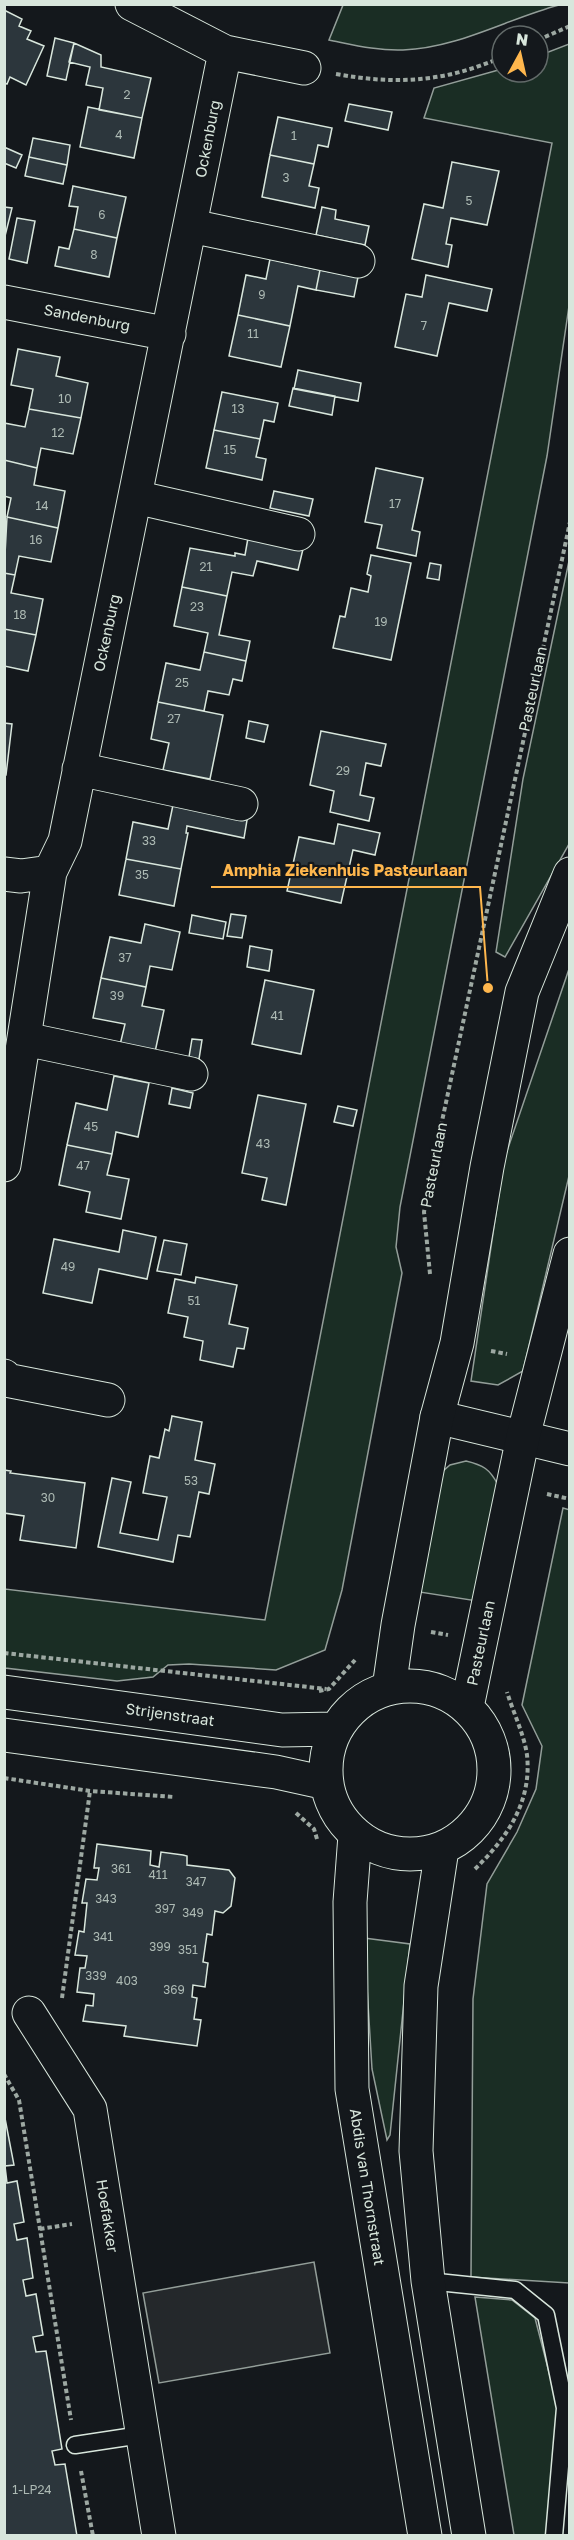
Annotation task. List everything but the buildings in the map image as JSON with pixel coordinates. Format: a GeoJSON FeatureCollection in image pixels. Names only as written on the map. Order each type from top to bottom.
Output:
{"type":"FeatureCollection","features":[{"type":"Feature","properties":{"kind":"street"},"geometry":{"type":"LineString","coordinates":[[132,4],[225,52],[304,68]]}},
{"type":"Feature","properties":{"kind":"street","name":"Ockenburg"},"geometry":{"type":"LineString","coordinates":[[4,1165],[50,872],[65,841],[170,334],[225,52]]}},
{"type":"Feature","properties":{"kind":"street"},"geometry":{"type":"LineString","coordinates":[[191,226],[358,261]]}},
{"type":"Feature","properties":{"kind":"street","name":"Sandenburg"},"geometry":{"type":"LineString","coordinates":[[4,302],[170,334]]}},
{"type":"Feature","properties":{"kind":"street"},"geometry":{"type":"LineString","coordinates":[[135,498],[298,534]]}},
{"type":"Feature","properties":{"kind":"street"},"geometry":{"type":"LineString","coordinates":[[79,769],[241,804]]}},
{"type":"Feature","properties":{"kind":"street"},"geometry":{"type":"LineString","coordinates":[[4,874],[21,876],[50,872]]}},
{"type":"Feature","properties":{"kind":"street"},"geometry":{"type":"LineString","coordinates":[[388,1688],[437,1417],[457,1343],[487,1167],[522,992],[570,874]]}},
{"type":"Feature","properties":{"kind":"street"},"geometry":{"type":"LineString","coordinates":[[25,1039],[191,1074]]}},
{"type":"Feature","properties":{"kind":"street","name":"Pasteurlaan"},"geometry":{"type":"LineString","coordinates":[[467,1707],[523,1437],[570,1254]]}},
{"type":"Feature","properties":{"kind":"street"},"geometry":{"type":"LineString","coordinates":[[4,1376],[6,1380],[108,1400]]}},
{"type":"Feature","properties":{"kind":"street"},"geometry":{"type":"LineString","coordinates":[[437,1417],[570,1449]]}},
{"type":"Feature","properties":{"kind":"street"},"geometry":{"type":"LineString","coordinates":[[416,1685],[444,1692],[467,1707],[485,1730],[494,1756],[494,1785],[484,1812],[466,1834],[442,1849],[412,1855],[382,1850],[355,1834],[341,1820],[331,1803],[326,1783],[328,1746],[335,1729],[349,1710],[367,1696],[388,1688],[416,1685]]}},
{"type":"Feature","properties":{"kind":"street","name":"Strijenstraat"},"geometry":{"type":"LineString","coordinates":[[4,1692],[282,1730],[335,1729]]}},
{"type":"Feature","properties":{"kind":"street"},"geometry":{"type":"LineString","coordinates":[[4,1735],[276,1772],[326,1783]]}},
{"type":"Feature","properties":{"kind":"street","name":"Abdis van Thornstraat"},"geometry":{"type":"LineString","coordinates":[[355,1834],[350,1902],[352,2089],[425,2535]]}},
{"type":"Feature","properties":{"kind":"street"},"geometry":{"type":"LineString","coordinates":[[442,1849],[421,1986],[416,2151],[428,2281],[469,2535]]}},
{"type":"Feature","properties":{"kind":"street","name":"Hoefakker"},"geometry":{"type":"LineString","coordinates":[[29,2013],[90,2109],[159,2535]]}},
{"type":"Feature","properties":{"kind":"lane"},"geometry":{"type":"LineString","coordinates":[[428,2281],[515,2290],[546,2315],[565,2408],[554,2535]]}},
{"type":"Feature","properties":{"kind":"lane"},"geometry":{"type":"LineString","coordinates":[[75,2445],[141,2435]]}},
{"type":"Feature","properties":{"kind":"path"},"geometry":{"type":"LineString","coordinates":[[550,35],[570,26]]}},
{"type":"Feature","properties":{"kind":"path"},"geometry":{"type":"LineString","coordinates":[[304,68],[370,81],[426,80],[490,62]]}},
{"type":"Feature","properties":{"kind":"path","name":"Pasteurlaan"},"geometry":{"type":"LineString","coordinates":[[431,1277],[424,1212],[429,1182],[570,522]]}},
{"type":"Feature","properties":{"kind":"path"},"geometry":{"type":"LineString","coordinates":[[457,1343],[542,1362]]}},
{"type":"Feature","properties":{"kind":"path"},"geometry":{"type":"LineString","coordinates":[[543,1493],[570,1499]]}},
{"type":"Feature","properties":{"kind":"path"},"geometry":{"type":"LineString","coordinates":[[398,1624],[482,1642]]}},
{"type":"Feature","properties":{"kind":"path"},"geometry":{"type":"LineString","coordinates":[[308,1694],[329,1689],[355,1660],[359,1650]]}},
{"type":"Feature","properties":{"kind":"path"},"geometry":{"type":"LineString","coordinates":[[4,1653],[329,1689]]}},
{"type":"Feature","properties":{"kind":"path"},"geometry":{"type":"LineString","coordinates":[[4,1778],[90,1791],[186,1798]]}},
{"type":"Feature","properties":{"kind":"path"},"geometry":{"type":"LineString","coordinates":[[4,2074],[19,2100],[75,2445],[93,2535]]}},
{"type":"Feature","properties":{"kind":"green space"},"geometry":{"type":"Polygon","coordinates":[[[343,4],[559,5],[504,24],[490,24],[490,29],[463,39],[423,48],[394,50],[329,40],[343,4]]]}},
{"type":"Feature","properties":{"kind":"green space"},"geometry":{"type":"Polygon","coordinates":[[[569,44],[569,306],[547,456],[400,1207],[396,1247],[402,1273],[342,1590],[325,1650],[276,1670],[189,1664],[168,1665],[153,1677],[117,1681],[5,1668],[5,1589],[265,1620],[552,143],[424,118],[434,88],[490,72],[490,84],[550,84],[550,51],[569,44]]]}},
{"type":"Feature","properties":{"kind":"green space"},"geometry":{"type":"Polygon","coordinates":[[[569,561],[569,844],[505,957],[496,952],[523,779],[569,561]]]}},
{"type":"Feature","properties":{"kind":"green space"},"geometry":{"type":"Polygon","coordinates":[[[569,969],[569,1176],[523,1371],[498,1385],[471,1381],[504,1160],[569,969]]]}},
{"type":"Feature","properties":{"kind":"green space"},"geometry":{"type":"Polygon","coordinates":[[[466,1461],[485,1468],[498,1485],[477,1601],[413,1591],[435,1478],[450,1465],[466,1461]]]}},
{"type":"Feature","properties":{"kind":"green space"},"geometry":{"type":"Polygon","coordinates":[[[563,1508],[570,1510],[569,2283],[471,2277],[473,1999],[487,1884],[517,1832],[536,1789],[542,1746],[522,1705],[563,1508]]]}},
{"type":"Feature","properties":{"kind":"green space"},"geometry":{"type":"Polygon","coordinates":[[[364,1938],[410,1944],[390,2135],[387,2140],[372,2069],[364,1938]]]}},
{"type":"Feature","properties":{"kind":"green space"},"geometry":{"type":"Polygon","coordinates":[[[475,2297],[512,2300],[535,2318],[558,2407],[546,2535],[514,2535],[475,2297]]]}},
{"type":"Feature","properties":{"kind":"shaded area"},"geometry":{"type":"Polygon","coordinates":[[[314,2262],[330,2353],[159,2383],[143,2293],[314,2262]]]}},
{"type":"Feature","properties":{"kind":"place","name":"Amphia Ziekenhuis Pasteurlaan"},"geometry":{"type":"Point","coordinates":[488,988]}}]}
